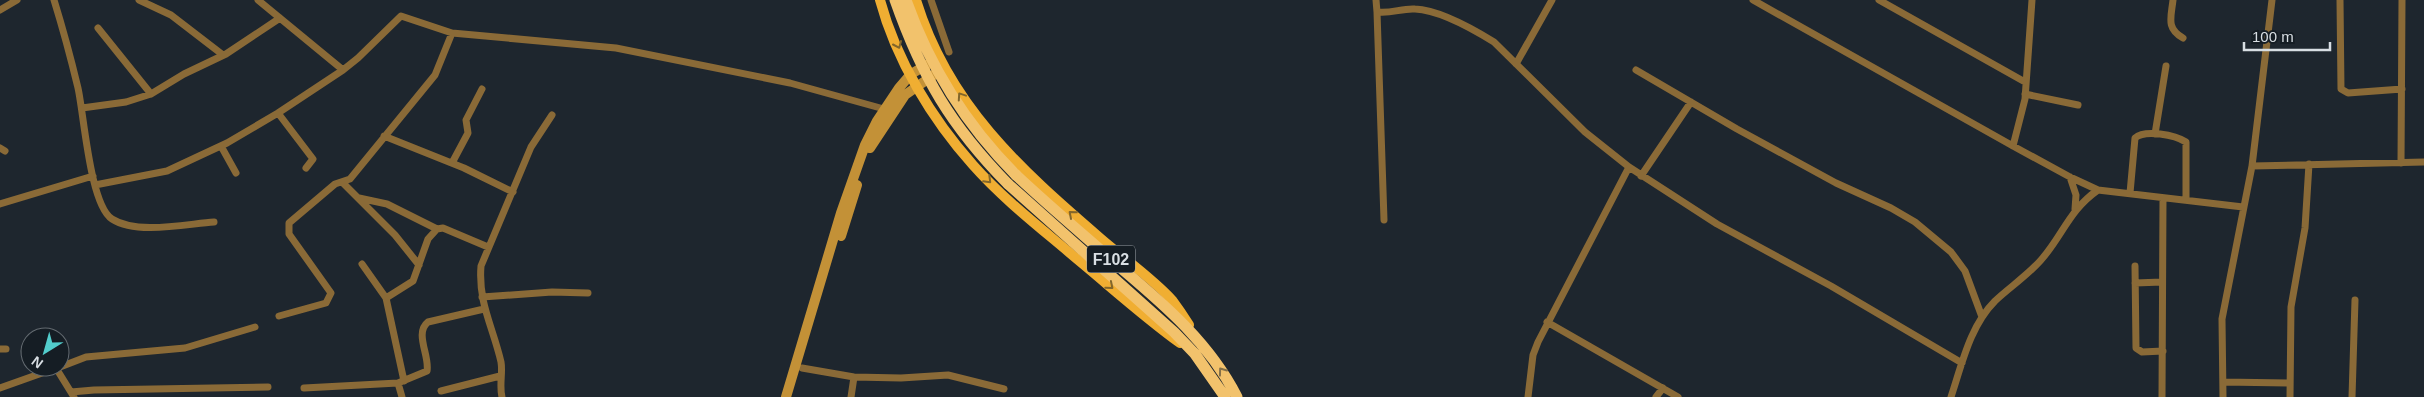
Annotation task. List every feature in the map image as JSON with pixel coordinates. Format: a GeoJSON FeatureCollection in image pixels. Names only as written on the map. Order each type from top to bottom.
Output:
{"type":"FeatureCollection","features":[{"type":"Feature","properties":{"kind":"highway","name":"F102"},"geometry":{"type":"LineString","coordinates":[[895,0],[924,73],[943,106],[965,137],[1156,314],[1200,351],[1228,378],[1237,397]]}},
{"type":"Feature","properties":{"kind":"highway","name":"F102"},"geometry":{"type":"LineString","coordinates":[[906,0],[933,67],[952,98],[1012,180]]}},
{"type":"Feature","properties":{"kind":"highway","name":"F102"},"geometry":{"type":"LineString","coordinates":[[1200,351],[1225,397]]}},
{"type":"Feature","properties":{"kind":"main road"},"geometry":{"type":"LineString","coordinates":[[880,0],[916,85],[947,133],[973,165],[1010,202],[1152,322],[1200,351]]}},
{"type":"Feature","properties":{"kind":"main road"},"geometry":{"type":"LineString","coordinates":[[916,0],[945,69],[981,123],[1008,155],[1042,188],[1172,300],[1200,351]]}},
{"type":"Feature","properties":{"kind":"main road"},"geometry":{"type":"LineString","coordinates":[[786,397],[865,145],[884,110],[910,74],[940,58]]}},
{"type":"Feature","properties":{"kind":"main road"},"geometry":{"type":"LineString","coordinates":[[793,397],[838,246],[871,147],[905,94],[916,85],[945,69]]}},
{"type":"Feature","properties":{"kind":"street"},"geometry":{"type":"LineString","coordinates":[[0,10],[17,0]]}},
{"type":"Feature","properties":{"kind":"street"},"geometry":{"type":"LineString","coordinates":[[54,0],[82,108],[95,185],[108,215],[120,223],[153,228],[214,222]]}},
{"type":"Feature","properties":{"kind":"street"},"geometry":{"type":"LineString","coordinates":[[139,0],[171,16],[223,55]]}},
{"type":"Feature","properties":{"kind":"street"},"geometry":{"type":"LineString","coordinates":[[258,0],[342,70]]}},
{"type":"Feature","properties":{"kind":"street"},"geometry":{"type":"LineString","coordinates":[[931,0],[949,52]]}},
{"type":"Feature","properties":{"kind":"street"},"geometry":{"type":"LineString","coordinates":[[1376,0],[1384,220]]}},
{"type":"Feature","properties":{"kind":"street"},"geometry":{"type":"LineString","coordinates":[[1516,64],[1552,0]]}},
{"type":"Feature","properties":{"kind":"street"},"geometry":{"type":"LineString","coordinates":[[1754,0],[2070,177],[2098,190],[2244,207]]}},
{"type":"Feature","properties":{"kind":"street"},"geometry":{"type":"LineString","coordinates":[[1879,0],[2025,82]]}},
{"type":"Feature","properties":{"kind":"street"},"geometry":{"type":"LineString","coordinates":[[2014,146],[2025,94],[2032,0]]}},
{"type":"Feature","properties":{"kind":"street"},"geometry":{"type":"LineString","coordinates":[[2173,0],[2171,24],[2174,32],[2183,38]]}},
{"type":"Feature","properties":{"kind":"street"},"geometry":{"type":"LineString","coordinates":[[2223,397],[2222,319],[2252,166],[2272,0]]}},
{"type":"Feature","properties":{"kind":"street"},"geometry":{"type":"LineString","coordinates":[[2340,0],[2341,89],[2348,93],[2402,89]]}},
{"type":"Feature","properties":{"kind":"street"},"geometry":{"type":"LineString","coordinates":[[2401,162],[2402,0]]}},
{"type":"Feature","properties":{"kind":"street"},"geometry":{"type":"LineString","coordinates":[[1377,12],[1388,14],[1414,9],[1436,14],[1476,30],[1494,42],[1585,132],[1629,168],[1717,224],[1822,281],[1962,363]]}},
{"type":"Feature","properties":{"kind":"street"},"geometry":{"type":"LineString","coordinates":[[95,185],[166,171],[221,146],[278,113],[342,70],[358,58],[401,16],[452,33],[616,48],[790,84],[884,110]]}},
{"type":"Feature","properties":{"kind":"street"},"geometry":{"type":"LineString","coordinates":[[82,108],[126,102],[151,94],[223,55],[280,18]]}},
{"type":"Feature","properties":{"kind":"street"},"geometry":{"type":"LineString","coordinates":[[98,28],[151,94]]}},
{"type":"Feature","properties":{"kind":"street"},"geometry":{"type":"LineString","coordinates":[[279,316],[326,303],[331,293],[287,228],[288,223],[325,192],[350,178],[435,75],[452,33]]}},
{"type":"Feature","properties":{"kind":"street"},"geometry":{"type":"LineString","coordinates":[[2156,134],[2166,66]]}},
{"type":"Feature","properties":{"kind":"street"},"geometry":{"type":"LineString","coordinates":[[1636,70],[1836,183],[1891,208],[1915,222],[1951,252],[1965,271],[1982,316]]}},
{"type":"Feature","properties":{"kind":"street"},"geometry":{"type":"LineString","coordinates":[[452,163],[468,133],[466,120],[482,89]]}},
{"type":"Feature","properties":{"kind":"street"},"geometry":{"type":"LineString","coordinates":[[2025,94],[2078,105]]}},
{"type":"Feature","properties":{"kind":"street"},"geometry":{"type":"LineString","coordinates":[[1641,176],[1690,102]]}},
{"type":"Feature","properties":{"kind":"street"},"geometry":{"type":"LineString","coordinates":[[278,113],[313,159],[306,168]]}},
{"type":"Feature","properties":{"kind":"street"},"geometry":{"type":"LineString","coordinates":[[502,397],[501,363],[484,309],[481,266],[531,147],[552,115]]}},
{"type":"Feature","properties":{"kind":"street"},"geometry":{"type":"LineString","coordinates":[[2130,193],[2135,138],[2138,135],[2156,134],[2186,142],[2186,200]]}},
{"type":"Feature","properties":{"kind":"street"},"geometry":{"type":"LineString","coordinates":[[384,136],[452,163],[513,192]]}},
{"type":"Feature","properties":{"kind":"street"},"geometry":{"type":"LineString","coordinates":[[221,146],[236,173]]}},
{"type":"Feature","properties":{"kind":"street"},"geometry":{"type":"LineString","coordinates":[[2252,166],[2424,162]]}},
{"type":"Feature","properties":{"kind":"street"},"geometry":{"type":"LineString","coordinates":[[2290,397],[2290,307],[2305,228],[2309,164]]}},
{"type":"Feature","properties":{"kind":"street"},"geometry":{"type":"LineString","coordinates":[[1528,397],[1533,355],[1547,322],[1629,168]]}},
{"type":"Feature","properties":{"kind":"street"},"geometry":{"type":"LineString","coordinates":[[0,204],[93,176]]}},
{"type":"Feature","properties":{"kind":"street"},"geometry":{"type":"LineString","coordinates":[[2070,177],[2076,194],[2075,209]]}},
{"type":"Feature","properties":{"kind":"street"},"geometry":{"type":"LineString","coordinates":[[342,182],[395,235],[420,265]]}},
{"type":"Feature","properties":{"kind":"street"},"geometry":{"type":"LineString","coordinates":[[1951,397],[1962,363],[1982,316],[1995,301],[2040,261],[2075,209],[2098,190]]}},
{"type":"Feature","properties":{"kind":"street"},"geometry":{"type":"LineString","coordinates":[[358,198],[387,204],[437,229],[443,228],[488,247]]}},
{"type":"Feature","properties":{"kind":"street"},"geometry":{"type":"LineString","coordinates":[[2162,397],[2163,199]]}},
{"type":"Feature","properties":{"kind":"street"},"geometry":{"type":"LineString","coordinates":[[386,298],[413,280],[428,239],[437,229]]}},
{"type":"Feature","properties":{"kind":"street"},"geometry":{"type":"LineString","coordinates":[[362,264],[386,298],[402,397]]}},
{"type":"Feature","properties":{"kind":"street"},"geometry":{"type":"LineString","coordinates":[[2135,266],[2136,348],[2142,352],[2163,351]]}},
{"type":"Feature","properties":{"kind":"street"},"geometry":{"type":"LineString","coordinates":[[2135,282],[2162,282]]}},
{"type":"Feature","properties":{"kind":"street"},"geometry":{"type":"LineString","coordinates":[[482,297],[552,292],[588,293]]}},
{"type":"Feature","properties":{"kind":"street"},"geometry":{"type":"LineString","coordinates":[[2352,397],[2355,300]]}},
{"type":"Feature","properties":{"kind":"street"},"geometry":{"type":"LineString","coordinates":[[304,388],[401,382],[427,371],[428,364],[422,332],[424,326],[428,322],[484,309]]}},
{"type":"Feature","properties":{"kind":"street"},"geometry":{"type":"LineString","coordinates":[[1547,322],[1678,397]]}},
{"type":"Feature","properties":{"kind":"street"},"geometry":{"type":"LineString","coordinates":[[70,363],[86,357],[185,348],[256,327]]}},
{"type":"Feature","properties":{"kind":"street"},"geometry":{"type":"LineString","coordinates":[[802,368],[854,377],[901,378],[948,375],[1004,389]]}},
{"type":"Feature","properties":{"kind":"street"},"geometry":{"type":"LineString","coordinates":[[441,391],[500,376]]}},
{"type":"Feature","properties":{"kind":"street"},"geometry":{"type":"LineString","coordinates":[[0,388],[31,377]]}},
{"type":"Feature","properties":{"kind":"street"},"geometry":{"type":"LineString","coordinates":[[64,377],[72,395],[94,390],[268,387]]}},
{"type":"Feature","properties":{"kind":"street"},"geometry":{"type":"LineString","coordinates":[[851,397],[854,377]]}},
{"type":"Feature","properties":{"kind":"street"},"geometry":{"type":"LineString","coordinates":[[2223,382],[2289,384]]}},
{"type":"Feature","properties":{"kind":"street"},"geometry":{"type":"LineString","coordinates":[[1656,397],[1663,388]]}}]}
